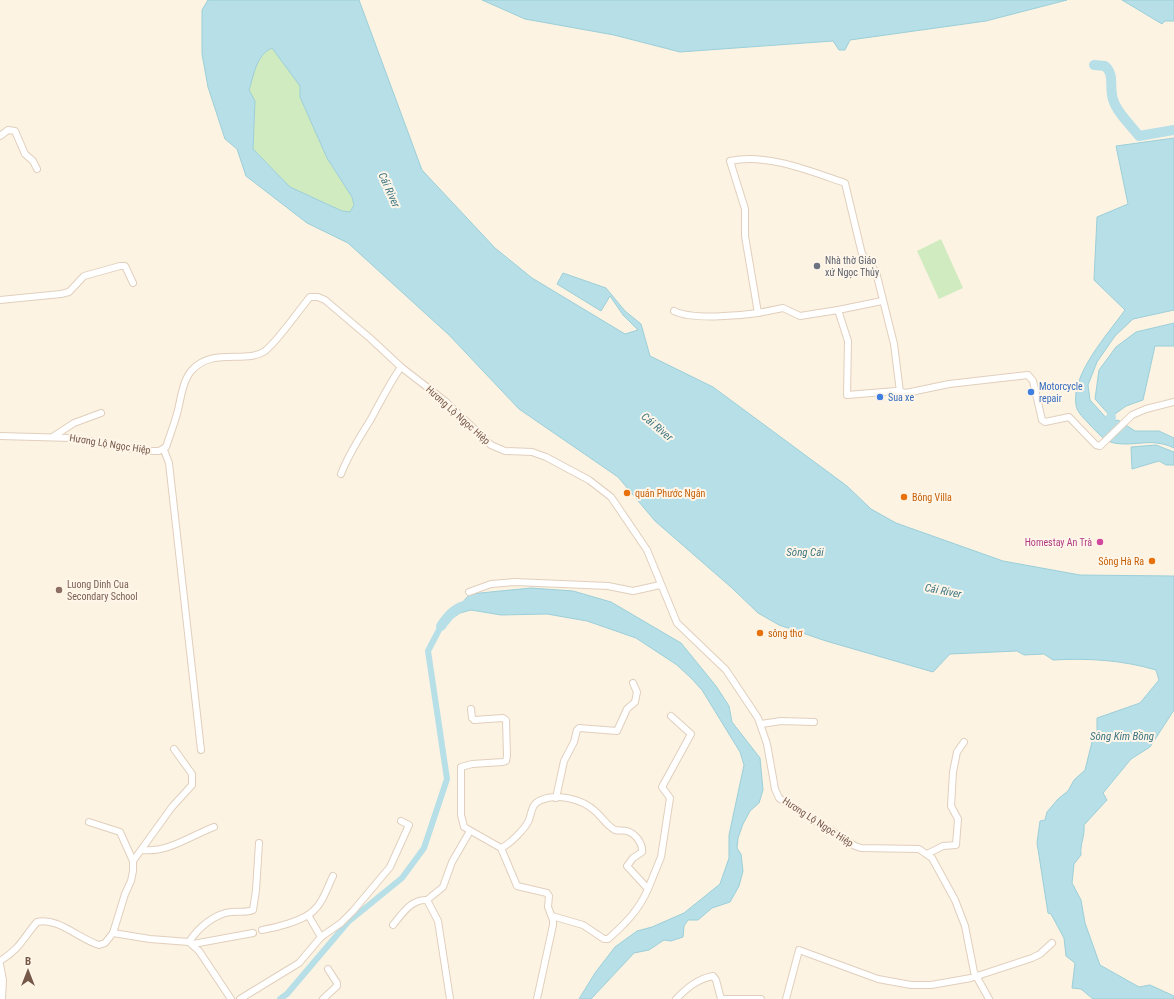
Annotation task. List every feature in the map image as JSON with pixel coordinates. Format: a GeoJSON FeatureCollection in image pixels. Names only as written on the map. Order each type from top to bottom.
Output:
{"type":"FeatureCollection","features":[{"type":"Feature","properties":{"kind":"street"},"geometry":{"type":"LineString","coordinates":[[0,136],[8,130],[15,131],[25,154],[33,161],[37,169]]}},
{"type":"Feature","properties":{"kind":"street"},"geometry":{"type":"LineString","coordinates":[[758,313],[745,236],[745,209],[730,161],[757,158],[801,168],[845,183],[862,254],[876,272],[882,301],[894,344],[900,392]]}},
{"type":"Feature","properties":{"kind":"street"},"geometry":{"type":"LineString","coordinates":[[0,300],[70,292],[78,280],[84,276],[120,266],[125,266],[133,283]]}},
{"type":"Feature","properties":{"kind":"street","name":"Hương Lộ Ngọc Hiệp"},"geometry":{"type":"LineString","coordinates":[[0,436],[54,436],[134,450],[155,452],[164,450],[173,426],[186,379],[192,370],[199,364],[216,357],[252,354],[264,351],[310,297],[318,297],[325,300],[371,339],[401,368],[445,401],[491,444],[505,451],[532,452],[546,456],[589,480],[606,492],[619,507],[642,541],[677,623],[735,680],[761,724],[775,789],[779,798],[855,846],[861,848],[911,848],[919,849],[928,854]]}},
{"type":"Feature","properties":{"kind":"street"},"geometry":{"type":"LineString","coordinates":[[674,311],[699,315],[736,316],[783,308],[800,316],[882,301]]}},
{"type":"Feature","properties":{"kind":"street"},"geometry":{"type":"LineString","coordinates":[[838,310],[848,341],[847,395],[900,392],[906,393],[949,384],[1028,375],[1033,381],[1042,420],[1044,422],[1069,417],[1096,445],[1100,446],[1126,420],[1146,409],[1174,402]]}},
{"type":"Feature","properties":{"kind":"street"},"geometry":{"type":"LineString","coordinates":[[341,474],[353,446],[372,418],[386,389],[401,368]]}},
{"type":"Feature","properties":{"kind":"street"},"geometry":{"type":"LineString","coordinates":[[54,436],[74,423],[101,412]]}},
{"type":"Feature","properties":{"kind":"street"},"geometry":{"type":"LineString","coordinates":[[164,450],[169,463],[201,750]]}},
{"type":"Feature","properties":{"kind":"street"},"geometry":{"type":"LineString","coordinates":[[469,592],[491,584],[515,582],[595,585],[633,590],[660,585]]}},
{"type":"Feature","properties":{"kind":"street"},"geometry":{"type":"LineString","coordinates":[[556,798],[564,761],[574,742],[577,730],[580,728],[617,731],[627,710],[636,702],[637,692],[633,683]]}},
{"type":"Feature","properties":{"kind":"street"},"geometry":{"type":"LineString","coordinates":[[471,709],[472,718],[474,720],[503,718],[506,720],[508,724],[506,761],[472,764],[461,767],[462,821],[464,827],[470,831],[482,835],[501,848],[517,886],[547,893],[549,896],[548,907],[554,920],[537,999]]}},
{"type":"Feature","properties":{"kind":"street"},"geometry":{"type":"LineString","coordinates":[[552,916],[583,925],[604,939],[608,939],[637,910],[648,889],[661,857],[670,798],[662,786],[691,734],[671,716]]}},
{"type":"Feature","properties":{"kind":"street"},"geometry":{"type":"LineString","coordinates":[[761,724],[782,721],[814,722]]}},
{"type":"Feature","properties":{"kind":"street"},"geometry":{"type":"LineString","coordinates":[[964,742],[957,752],[953,772],[951,806],[958,819],[956,845],[944,846],[928,854],[936,864],[963,920],[977,977],[988,999]]}},
{"type":"Feature","properties":{"kind":"street"},"geometry":{"type":"LineString","coordinates":[[133,861],[172,807],[192,785],[192,774],[174,749]]}},
{"type":"Feature","properties":{"kind":"street"},"geometry":{"type":"LineString","coordinates":[[501,848],[511,841],[529,820],[533,806],[542,799],[556,798],[581,802],[596,812],[605,822],[616,830],[626,831],[636,836],[642,848],[642,852],[628,862],[627,866],[648,889]]}},
{"type":"Feature","properties":{"kind":"street"},"geometry":{"type":"LineString","coordinates":[[240,999],[299,963],[321,937],[341,923],[353,911],[390,867],[409,825],[401,821]]}},
{"type":"Feature","properties":{"kind":"street"},"geometry":{"type":"LineString","coordinates":[[2,999],[3,980],[0,962],[22,944],[37,922],[41,921],[59,926],[99,945],[104,943],[114,932],[125,894],[131,881],[133,861],[120,832],[89,822]]}},
{"type":"Feature","properties":{"kind":"street"},"geometry":{"type":"LineString","coordinates":[[142,850],[168,848],[214,827]]}},
{"type":"Feature","properties":{"kind":"street"},"geometry":{"type":"LineString","coordinates":[[393,925],[408,908],[417,901],[427,900],[443,887],[452,862],[470,831]]}},
{"type":"Feature","properties":{"kind":"street"},"geometry":{"type":"LineString","coordinates":[[191,943],[201,927],[218,916],[230,912],[253,910],[256,890],[259,843]]}},
{"type":"Feature","properties":{"kind":"street"},"geometry":{"type":"LineString","coordinates":[[262,930],[274,928],[308,915],[312,912],[320,902],[332,876]]}},
{"type":"Feature","properties":{"kind":"street"},"geometry":{"type":"LineString","coordinates":[[427,900],[438,921],[450,999]]}},
{"type":"Feature","properties":{"kind":"street"},"geometry":{"type":"LineString","coordinates":[[308,915],[321,937]]}},
{"type":"Feature","properties":{"kind":"street"},"geometry":{"type":"LineString","coordinates":[[114,932],[150,939],[191,943],[253,933]]}},
{"type":"Feature","properties":{"kind":"street"},"geometry":{"type":"LineString","coordinates":[[191,943],[215,974],[231,999]]}},
{"type":"Feature","properties":{"kind":"street"},"geometry":{"type":"LineString","coordinates":[[786,999],[799,950],[878,979],[900,984],[931,985],[977,977],[1032,958],[1040,954],[1052,943]]}},
{"type":"Feature","properties":{"kind":"street"},"geometry":{"type":"LineString","coordinates":[[323,999],[337,986],[328,969]]}},
{"type":"Feature","properties":{"kind":"street"},"geometry":{"type":"LineString","coordinates":[[676,999],[691,985],[706,977],[713,976],[716,980],[721,999],[761,999]]}},
{"type":"Feature","properties":{"kind":"green space"},"geometry":{"type":"Polygon","coordinates":[[[272,48],[301,86],[300,97],[327,158],[352,197],[354,205],[350,212],[342,211],[290,187],[253,149],[255,101],[249,90],[256,66],[262,56],[272,48]]]}},
{"type":"Feature","properties":{"kind":"green space"},"geometry":{"type":"Polygon","coordinates":[[[941,239],[963,288],[939,299],[917,251],[941,239]]]}},
{"type":"Feature","properties":{"kind":"water","name":"Sông Cái"},"geometry":{"type":"Polygon","coordinates":[[[208,0],[359,0],[422,170],[495,248],[532,278],[625,334],[638,330],[623,315],[610,296],[601,311],[557,284],[563,273],[606,288],[625,311],[641,324],[650,356],[713,387],[847,486],[871,509],[896,523],[1003,561],[1080,575],[1174,576],[1174,710],[1150,747],[1131,759],[1103,793],[1107,800],[1084,825],[1081,855],[1074,864],[1072,883],[1081,900],[1085,923],[1100,965],[1139,987],[1150,985],[1174,996],[1174,999],[1093,999],[1081,989],[1072,988],[1075,963],[1066,956],[1064,938],[1051,914],[1048,913],[1037,843],[1040,821],[1045,820],[1047,812],[1058,799],[1068,791],[1074,780],[1085,770],[1092,742],[1097,738],[1097,718],[1140,703],[1159,680],[1156,670],[1105,660],[1053,660],[1044,654],[1024,655],[1017,651],[950,654],[933,672],[826,641],[779,625],[758,613],[732,588],[655,521],[618,477],[519,409],[449,335],[348,243],[307,223],[246,176],[237,149],[225,139],[208,87],[202,54],[202,10],[208,0]],[[272,48],[262,55],[256,66],[249,90],[255,101],[253,149],[290,187],[342,211],[350,212],[354,205],[352,197],[327,158],[300,97],[300,86],[272,48]]]}},
{"type":"Feature","properties":{"kind":"water"},"geometry":{"type":"Polygon","coordinates":[[[482,0],[1067,0],[986,21],[850,40],[845,50],[839,50],[833,41],[680,52],[614,35],[525,19],[482,0]]]}},
{"type":"Feature","properties":{"kind":"water"},"geometry":{"type":"Polygon","coordinates":[[[1122,0],[1174,0],[1174,21],[1165,21],[1162,24],[1122,0]]]}},
{"type":"Feature","properties":{"kind":"water"},"geometry":{"type":"Polygon","coordinates":[[[1174,138],[1174,310],[1133,319],[1115,336],[1097,362],[1088,385],[1090,400],[1110,422],[1118,420],[1135,431],[1159,431],[1174,438],[1174,448],[1158,443],[1114,443],[1110,442],[1098,433],[1080,413],[1076,405],[1076,393],[1079,380],[1085,368],[1092,355],[1125,310],[1094,280],[1097,217],[1128,204],[1116,146],[1174,138]]]}},
{"type":"Feature","properties":{"kind":"water"},"geometry":{"type":"Polygon","coordinates":[[[1174,323],[1174,346],[1155,346],[1143,400],[1126,406],[1111,417],[1095,399],[1099,370],[1116,347],[1136,332],[1174,323]]]}},
{"type":"Feature","properties":{"kind":"water"},"geometry":{"type":"Polygon","coordinates":[[[1156,445],[1174,452],[1174,465],[1166,465],[1159,461],[1132,469],[1131,447],[1156,445]]]}},
{"type":"Feature","properties":{"kind":"water"},"geometry":{"type":"Polygon","coordinates":[[[531,588],[573,591],[611,602],[681,643],[716,686],[729,706],[732,722],[760,758],[763,790],[759,803],[750,811],[738,838],[737,848],[741,854],[743,871],[739,886],[730,902],[712,908],[698,920],[688,920],[684,926],[683,937],[671,941],[664,940],[649,950],[634,953],[591,999],[579,999],[595,973],[615,947],[637,931],[652,927],[684,913],[720,884],[729,858],[729,835],[744,765],[740,752],[702,690],[677,665],[636,638],[587,621],[547,614],[501,615],[471,610],[460,613],[441,626],[470,594],[531,588]]]}},
{"type":"Feature","properties":{"kind":"waterway"},"geometry":{"type":"LineString","coordinates":[[1094,65],[1105,66],[1110,72],[1113,101],[1123,117],[1139,136],[1174,130]]}},
{"type":"Feature","properties":{"kind":"waterway"},"geometry":{"type":"LineString","coordinates":[[1102,428],[1110,422],[1111,417]]}},
{"type":"Feature","properties":{"kind":"waterway"},"geometry":{"type":"LineString","coordinates":[[441,626],[449,615],[459,608],[468,605]]}},
{"type":"Feature","properties":{"kind":"waterway"},"geometry":{"type":"LineString","coordinates":[[280,999],[287,994],[348,922],[402,878],[424,848],[447,779],[428,651],[441,626]]}},
{"type":"Feature","properties":{"kind":"place","name":"Nhà thờ Giáo xứ Ngọc Thủy"},"geometry":{"type":"Point","coordinates":[817,266]}},
{"type":"Feature","properties":{"kind":"place","name":"Motorcycle repair"},"geometry":{"type":"Point","coordinates":[1031,392]}},
{"type":"Feature","properties":{"kind":"place","name":"Sua xe"},"geometry":{"type":"Point","coordinates":[880,397]}},
{"type":"Feature","properties":{"kind":"place","name":"quán Phước Ngân"},"geometry":{"type":"Point","coordinates":[627,493]}},
{"type":"Feature","properties":{"kind":"place","name":"Bông Villa"},"geometry":{"type":"Point","coordinates":[904,497]}},
{"type":"Feature","properties":{"kind":"place","name":"Homestay An Trà"},"geometry":{"type":"Point","coordinates":[1100,542]}},
{"type":"Feature","properties":{"kind":"place","name":"Sông Hà Ra"},"geometry":{"type":"Point","coordinates":[1152,561]}},
{"type":"Feature","properties":{"kind":"place","name":"Luong Dinh Cua Secondary School"},"geometry":{"type":"Point","coordinates":[59,590]}},
{"type":"Feature","properties":{"kind":"place","name":"sông thơ"},"geometry":{"type":"Point","coordinates":[760,633]}},
{"type":"Feature","properties":{"kind":"water label","name":"Cái River"},"geometry":{"type":"Point","coordinates":[389,190]}},
{"type":"Feature","properties":{"kind":"water label","name":"Cái River"},"geometry":{"type":"Point","coordinates":[657,427]}},
{"type":"Feature","properties":{"kind":"water label","name":"Cái River"},"geometry":{"type":"Point","coordinates":[943,591]}},
{"type":"Feature","properties":{"kind":"water label","name":"Sông Kim Bồng"},"geometry":{"type":"Point","coordinates":[1122,736]}}]}
